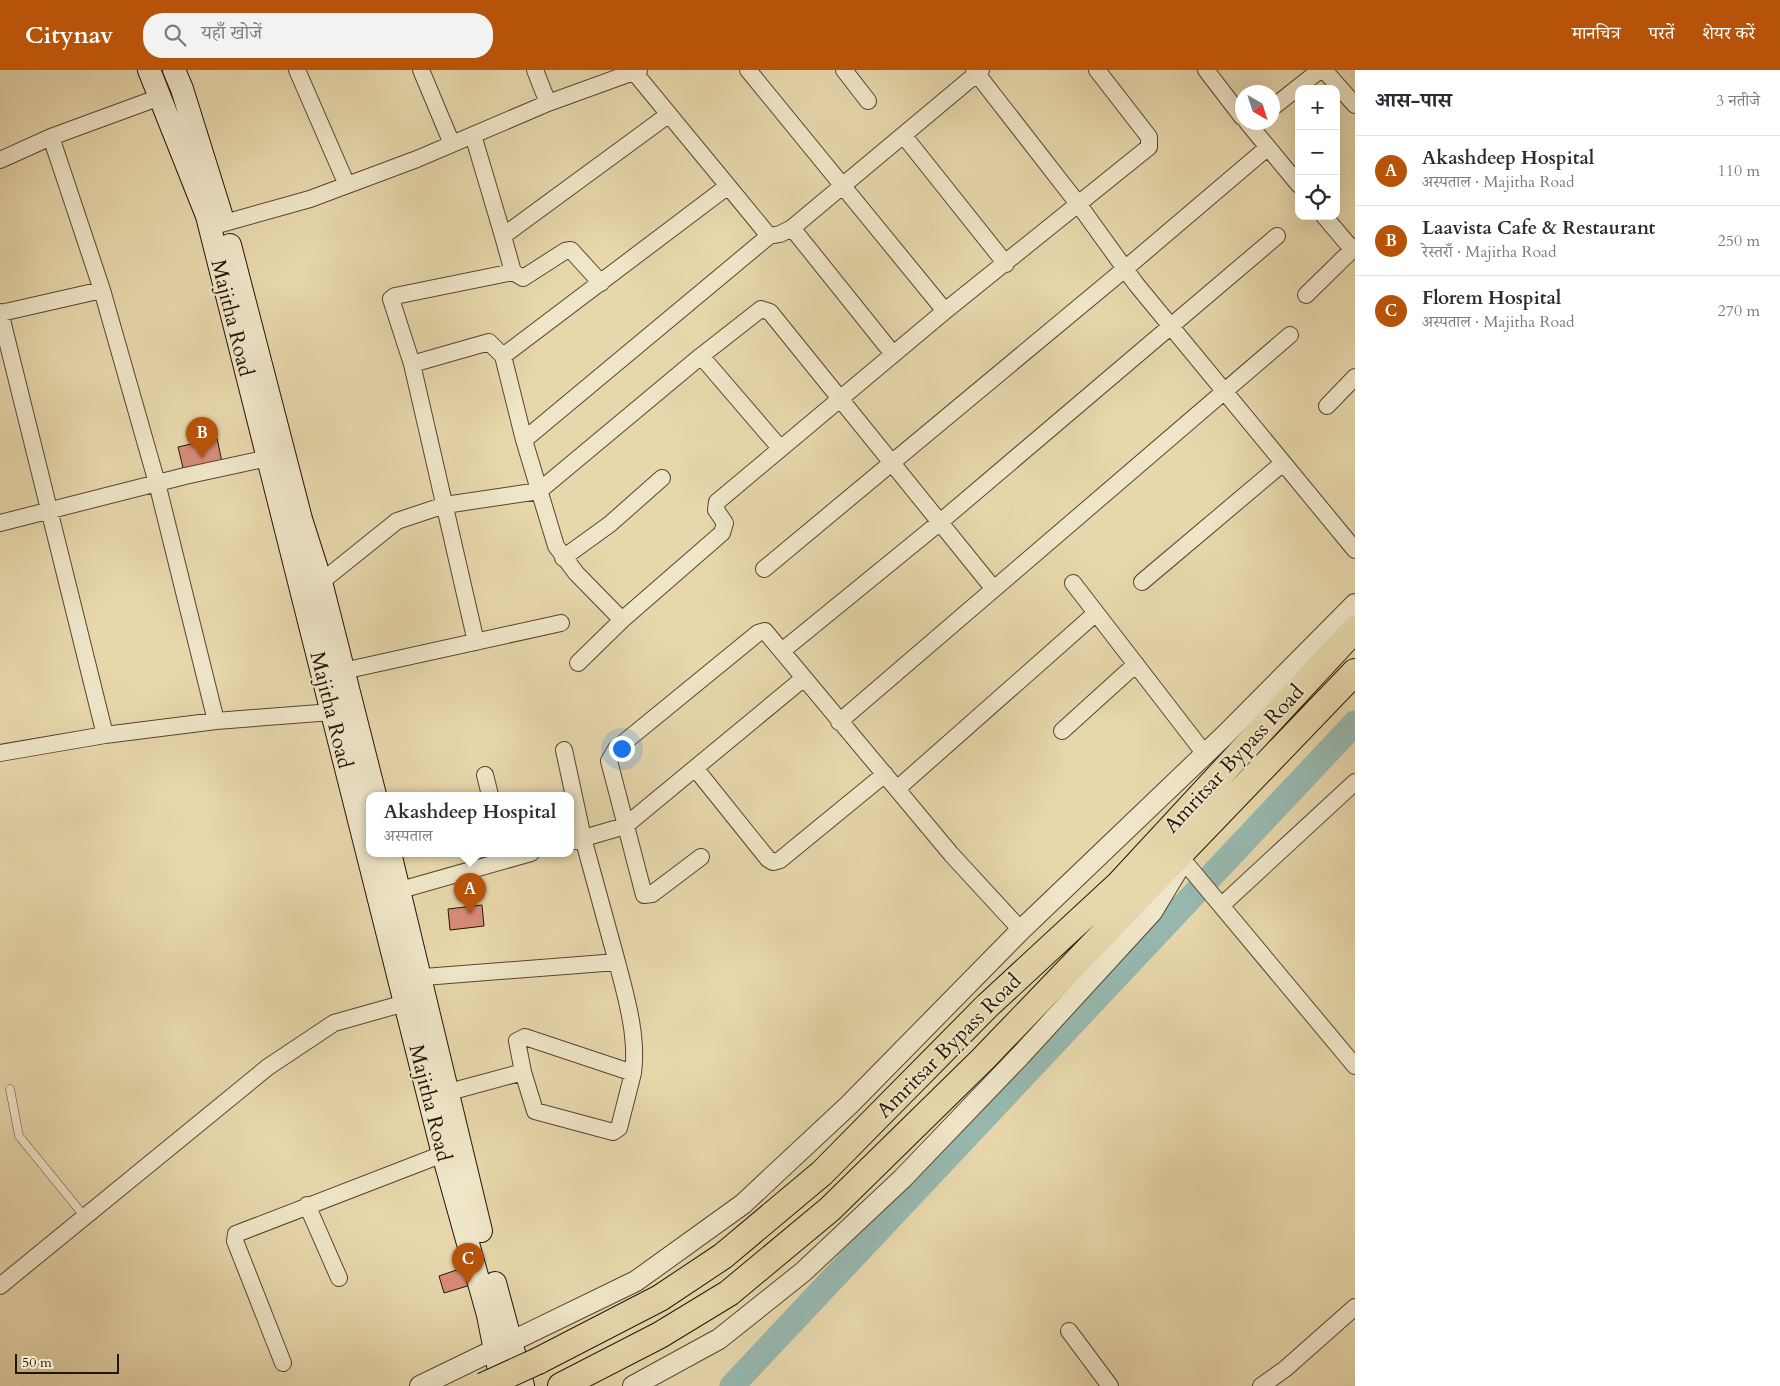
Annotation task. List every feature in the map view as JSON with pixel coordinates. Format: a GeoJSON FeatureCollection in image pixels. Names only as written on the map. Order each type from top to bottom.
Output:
{"type":"FeatureCollection","features":[{"type":"Feature","properties":{"kind":"highway","name":"Amritsar Bypass Road"},"geometry":{"type":"LineString","coordinates":[[483,1386],[538,1361],[660,1298],[707,1267],[779,1211],[822,1173],[987,1006],[1119,884],[1355,629]]}},
{"type":"Feature","properties":{"kind":"highway","name":"Amritsar Bypass Road"},"geometry":{"type":"LineString","coordinates":[[562,1386],[660,1335],[729,1292],[823,1216],[1192,858],[1355,672]]}},
{"type":"Feature","properties":{"kind":"main road","name":"Majitha Road"},"geometry":{"type":"LineString","coordinates":[[149,70],[217,225],[268,458],[332,674],[374,792]]}},
{"type":"Feature","properties":{"kind":"main road","name":"Majitha Road"},"geometry":{"type":"LineString","coordinates":[[174,70],[182,89],[217,225],[301,519],[321,582],[332,674],[332,712],[366,848]]}},
{"type":"Feature","properties":{"kind":"main road","name":"Majitha Road"},"geometry":{"type":"LineString","coordinates":[[368,857],[378,896],[408,978],[438,1095],[443,1154],[488,1315],[523,1386]]}},
{"type":"Feature","properties":{"kind":"main road","name":"Majitha Road"},"geometry":{"type":"LineString","coordinates":[[391,857],[399,890],[408,978],[405,1003],[438,1095],[474,1206],[503,1346],[502,1386]]}},
{"type":"Feature","properties":{"kind":"street"},"geometry":{"type":"LineString","coordinates":[[297,70],[347,185]]}},
{"type":"Feature","properties":{"kind":"street"},"geometry":{"type":"LineString","coordinates":[[421,70],[452,144]]}},
{"type":"Feature","properties":{"kind":"street"},"geometry":{"type":"LineString","coordinates":[[535,70],[548,103]]}},
{"type":"Feature","properties":{"kind":"street"},"geometry":{"type":"LineString","coordinates":[[748,70],[945,311]]}},
{"type":"Feature","properties":{"kind":"street"},"geometry":{"type":"LineString","coordinates":[[844,70],[868,101]]}},
{"type":"Feature","properties":{"kind":"street"},"geometry":{"type":"LineString","coordinates":[[578,663],[622,620],[722,532],[725,523],[716,510],[717,502],[780,448],[840,401],[945,311],[1146,152],[1151,144],[1149,137],[1097,70]]}},
{"type":"Feature","properties":{"kind":"street"},"geometry":{"type":"LineString","coordinates":[[1206,70],[1235,105]]}},
{"type":"Feature","properties":{"kind":"street"},"geometry":{"type":"LineString","coordinates":[[1280,102],[1320,70]]}},
{"type":"Feature","properties":{"kind":"street"},"geometry":{"type":"LineString","coordinates":[[1324,70],[1355,105]]}},
{"type":"Feature","properties":{"kind":"street"},"geometry":{"type":"LineString","coordinates":[[217,225],[310,199],[452,144],[548,103],[637,71],[668,115],[769,236]]}},
{"type":"Feature","properties":{"kind":"street"},"geometry":{"type":"LineString","coordinates":[[524,440],[769,236],[780,234],[792,228],[904,136],[977,71],[1080,206],[1136,284],[1355,550]]}},
{"type":"Feature","properties":{"kind":"street"},"geometry":{"type":"LineString","coordinates":[[0,160],[51,137],[160,97]]}},
{"type":"Feature","properties":{"kind":"street"},"geometry":{"type":"LineString","coordinates":[[503,236],[668,115]]}},
{"type":"Feature","properties":{"kind":"street"},"geometry":{"type":"LineString","coordinates":[[1255,130],[1267,148],[1295,180]]}},
{"type":"Feature","properties":{"kind":"street"},"geometry":{"type":"LineString","coordinates":[[473,135],[513,272],[522,278],[565,251],[571,250],[601,283]]}},
{"type":"Feature","properties":{"kind":"street"},"geometry":{"type":"LineString","coordinates":[[904,136],[1006,264]]}},
{"type":"Feature","properties":{"kind":"street"},"geometry":{"type":"LineString","coordinates":[[51,137],[102,290],[156,483],[216,721]]}},
{"type":"Feature","properties":{"kind":"street"},"geometry":{"type":"LineString","coordinates":[[764,569],[1126,268],[1267,148]]}},
{"type":"Feature","properties":{"kind":"street"},"geometry":{"type":"LineString","coordinates":[[503,356],[728,186]]}},
{"type":"Feature","properties":{"kind":"street"},"geometry":{"type":"LineString","coordinates":[[1306,295],[1354,248],[1328,220]]}},
{"type":"Feature","properties":{"kind":"street"},"geometry":{"type":"LineString","coordinates":[[792,228],[894,354]]}},
{"type":"Feature","properties":{"kind":"street"},"geometry":{"type":"LineString","coordinates":[[782,651],[939,523],[1277,236]]}},
{"type":"Feature","properties":{"kind":"street"},"geometry":{"type":"LineString","coordinates":[[476,642],[412,364],[391,305],[392,298],[513,272]]}},
{"type":"Feature","properties":{"kind":"street"},"geometry":{"type":"LineString","coordinates":[[102,290],[0,312],[105,735]]}},
{"type":"Feature","properties":{"kind":"street"},"geometry":{"type":"LineString","coordinates":[[321,582],[397,521],[445,505],[539,491],[756,311],[766,310],[770,312],[993,588]]}},
{"type":"Feature","properties":{"kind":"street"},"geometry":{"type":"LineString","coordinates":[[839,722],[1290,335]]}},
{"type":"Feature","properties":{"kind":"street"},"geometry":{"type":"LineString","coordinates":[[412,364],[488,342],[503,356],[524,440],[556,546],[563,558],[622,620]]}},
{"type":"Feature","properties":{"kind":"street"},"geometry":{"type":"LineString","coordinates":[[701,356],[780,448]]}},
{"type":"Feature","properties":{"kind":"street"},"geometry":{"type":"LineString","coordinates":[[1327,406],[1355,377]]}},
{"type":"Feature","properties":{"kind":"street"},"geometry":{"type":"LineString","coordinates":[[0,523],[156,483],[268,458]]}},
{"type":"Feature","properties":{"kind":"street"},"geometry":{"type":"LineString","coordinates":[[1142,582],[1283,463]]}},
{"type":"Feature","properties":{"kind":"street"},"geometry":{"type":"LineString","coordinates":[[563,558],[610,524],[662,478]]}},
{"type":"Feature","properties":{"kind":"street"},"geometry":{"type":"LineString","coordinates":[[1073,583],[1205,754]]}},
{"type":"Feature","properties":{"kind":"street"},"geometry":{"type":"LineString","coordinates":[[420,1386],[636,1281],[743,1204],[849,1104],[1021,930],[1205,754],[1355,604]]}},
{"type":"Feature","properties":{"kind":"street"},"geometry":{"type":"LineString","coordinates":[[898,788],[1096,613]]}},
{"type":"Feature","properties":{"kind":"street"},"geometry":{"type":"LineString","coordinates":[[332,674],[561,623]]}},
{"type":"Feature","properties":{"kind":"street"},"geometry":{"type":"LineString","coordinates":[[701,857],[652,894],[646,896],[643,894],[609,761],[616,749],[758,633],[765,631],[839,722],[898,788],[951,854],[1021,930]]}},
{"type":"Feature","properties":{"kind":"street"},"geometry":{"type":"LineString","coordinates":[[1062,731],[1136,664]]}},
{"type":"Feature","properties":{"kind":"street"},"geometry":{"type":"LineString","coordinates":[[577,840],[625,826],[804,678]]}},
{"type":"Feature","properties":{"kind":"street"},"geometry":{"type":"LineString","coordinates":[[0,753],[105,735],[216,721],[332,712]]}},
{"type":"Feature","properties":{"kind":"street"},"geometry":{"type":"LineString","coordinates":[[564,750],[570,792]]}},
{"type":"Feature","properties":{"kind":"street"},"geometry":{"type":"LineString","coordinates":[[695,768],[768,859],[773,862],[780,860],[885,774]]}},
{"type":"Feature","properties":{"kind":"street"},"geometry":{"type":"LineString","coordinates":[[485,775],[489,792]]}},
{"type":"Feature","properties":{"kind":"street"},"geometry":{"type":"LineString","coordinates":[[1219,902],[1355,782]]}},
{"type":"Feature","properties":{"kind":"street"},"geometry":{"type":"LineString","coordinates":[[574,819],[577,840],[617,962],[629,1016],[634,1062],[632,1073],[619,1128],[613,1132],[535,1111],[523,1072],[517,1041],[524,1037],[632,1073]]}},
{"type":"Feature","properties":{"kind":"street"},"geometry":{"type":"LineString","coordinates":[[378,896],[501,857]]}},
{"type":"Feature","properties":{"kind":"street"},"geometry":{"type":"LineString","coordinates":[[633,1386],[719,1339],[803,1272],[902,1179],[1020,1056],[1152,912],[1192,858],[1219,902],[1355,1066]]}},
{"type":"Feature","properties":{"kind":"street"},"geometry":{"type":"LineString","coordinates":[[408,978],[617,962]]}},
{"type":"Feature","properties":{"kind":"street"},"geometry":{"type":"LineString","coordinates":[[0,1286],[268,1067],[334,1023],[405,1003]]}},
{"type":"Feature","properties":{"kind":"street"},"geometry":{"type":"LineString","coordinates":[[438,1095],[523,1072]]}},
{"type":"Feature","properties":{"kind":"street"},"geometry":{"type":"LineString","coordinates":[[283,1362],[235,1236],[240,1231],[443,1154]]}},
{"type":"Feature","properties":{"kind":"street"},"geometry":{"type":"LineString","coordinates":[[307,1205],[338,1278]]}},
{"type":"Feature","properties":{"kind":"street"},"geometry":{"type":"LineString","coordinates":[[1261,1386],[1285,1368],[1355,1307]]}},
{"type":"Feature","properties":{"kind":"street"},"geometry":{"type":"LineString","coordinates":[[1069,1331],[1110,1386]]}},
{"type":"Feature","properties":{"kind":"lane"},"geometry":{"type":"LineString","coordinates":[[10,1089],[19,1136],[85,1217]]}},
{"type":"Feature","properties":{"kind":"building"},"geometry":{"type":"Polygon","coordinates":[[[217,438],[223,467],[185,476],[178,447],[217,438]]]}},
{"type":"Feature","properties":{"kind":"building"},"geometry":{"type":"Polygon","coordinates":[[[482,905],[484,926],[450,930],[448,909],[482,905]]]}},
{"type":"Feature","properties":{"kind":"building"},"geometry":{"type":"Polygon","coordinates":[[[468,1266],[474,1284],[444,1293],[439,1276],[468,1266]]]}},
{"type":"Feature","properties":{"kind":"waterway"},"geometry":{"type":"LineString","coordinates":[[732,1386],[1355,723]]}},
{"type":"Feature","properties":{"kind":"place","name":"Laavista Cafe & Restaurant"},"geometry":{"type":"Point","coordinates":[202,458]}},
{"type":"Feature","properties":{"kind":"place","name":"Akashdeep Hospital"},"geometry":{"type":"Point","coordinates":[470,914]}},
{"type":"Feature","properties":{"kind":"place","name":"Florem Hospital"},"geometry":{"type":"Point","coordinates":[468,1284]}}]}
